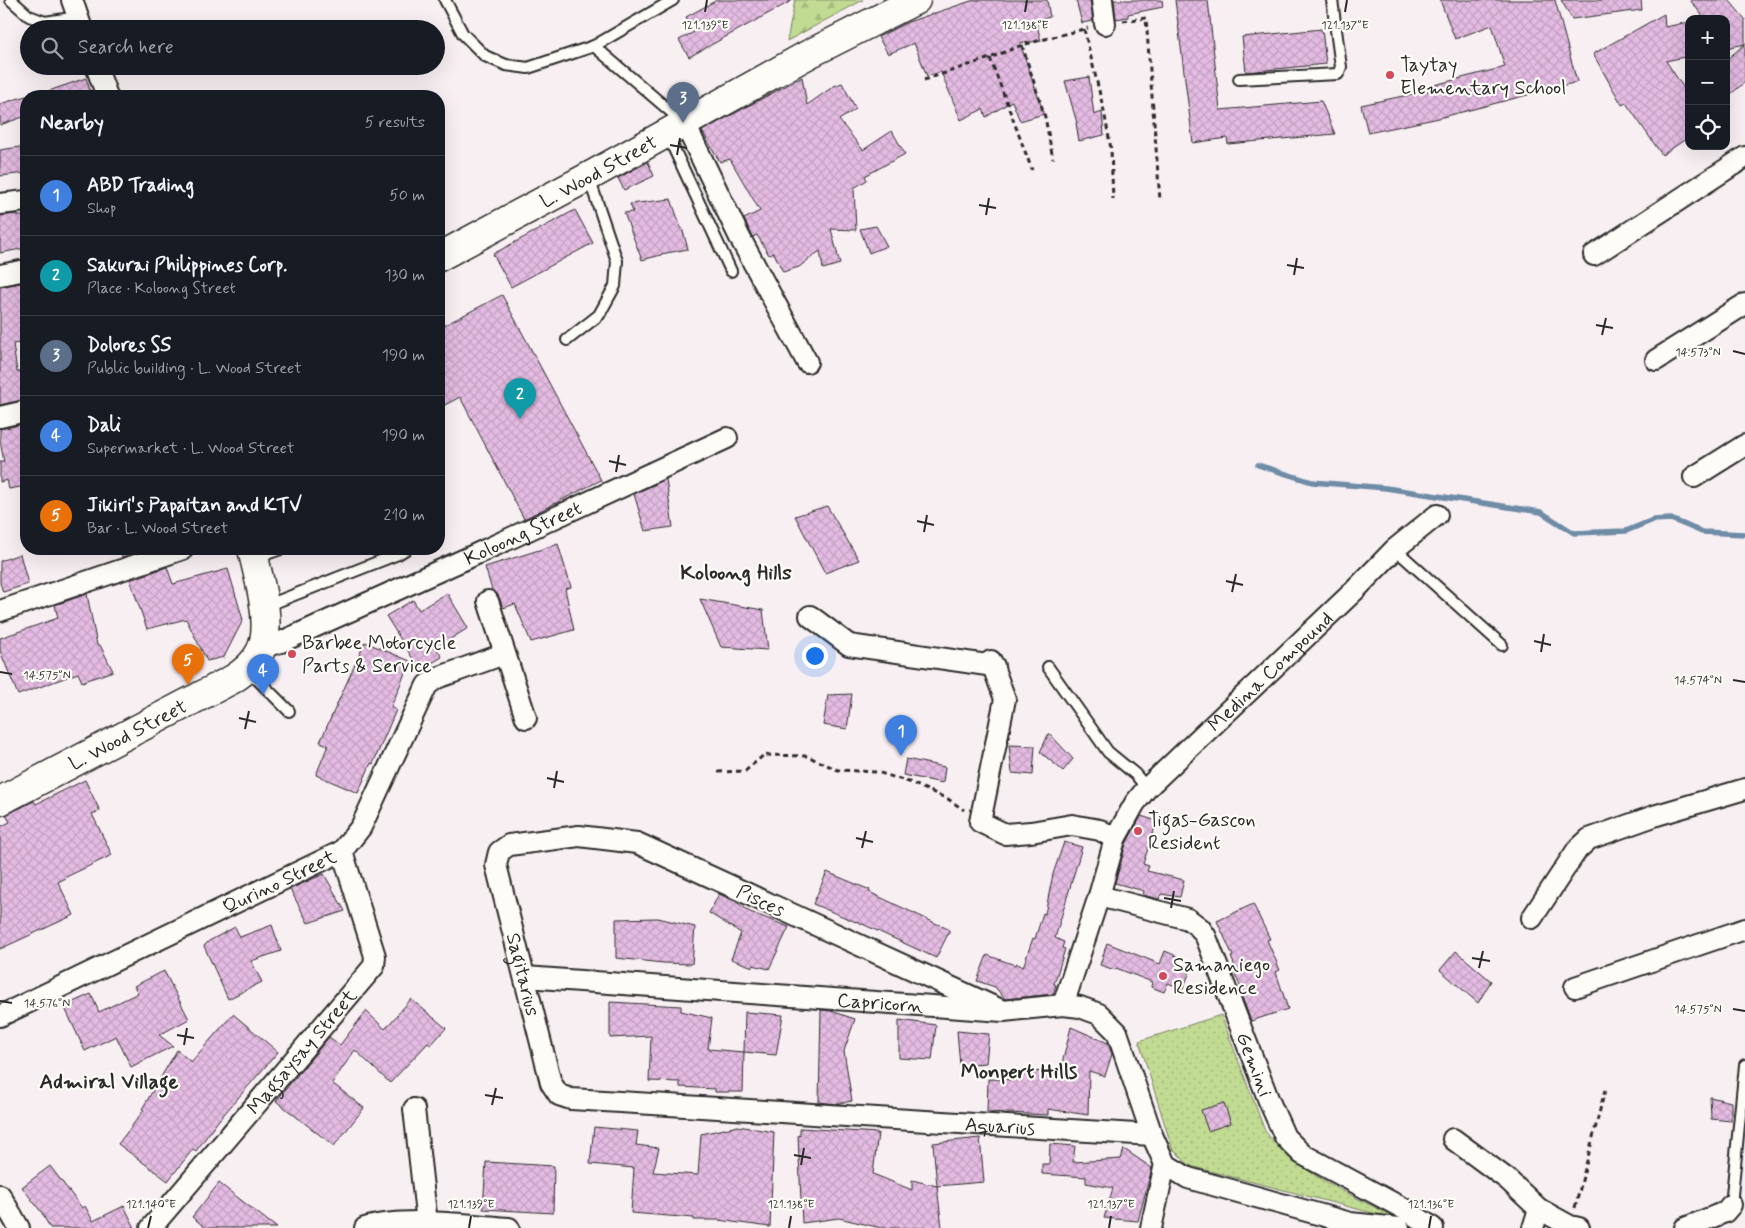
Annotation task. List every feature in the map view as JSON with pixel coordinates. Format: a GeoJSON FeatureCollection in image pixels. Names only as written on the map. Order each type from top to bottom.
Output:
{"type":"FeatureCollection","features":[{"type":"Feature","properties":{"kind":"main road","name":"L. Wood Street"},"geometry":{"type":"LineString","coordinates":[[445,253],[676,129],[809,54],[916,0]]}},
{"type":"Feature","properties":{"kind":"main road","name":"L. Wood Street"},"geometry":{"type":"LineString","coordinates":[[0,801],[247,670],[260,653],[266,630],[264,607],[253,555]]}},
{"type":"Feature","properties":{"kind":"street"},"geometry":{"type":"LineString","coordinates":[[1102,0],[1105,24]]}},
{"type":"Feature","properties":{"kind":"street"},"geometry":{"type":"LineString","coordinates":[[99,75],[105,90]]}},
{"type":"Feature","properties":{"kind":"street"},"geometry":{"type":"LineString","coordinates":[[676,129],[740,238],[807,362]]}},
{"type":"Feature","properties":{"kind":"street"},"geometry":{"type":"LineString","coordinates":[[1594,255],[1745,157]]}},
{"type":"Feature","properties":{"kind":"street"},"geometry":{"type":"LineString","coordinates":[[0,204],[20,202]]}},
{"type":"Feature","properties":{"kind":"street"},"geometry":{"type":"LineString","coordinates":[[0,276],[20,271]]}},
{"type":"Feature","properties":{"kind":"street"},"geometry":{"type":"LineString","coordinates":[[1656,360],[1745,304]]}},
{"type":"Feature","properties":{"kind":"street"},"geometry":{"type":"LineString","coordinates":[[0,417],[20,412]]}},
{"type":"Feature","properties":{"kind":"street","name":"Koloong Street"},"geometry":{"type":"LineString","coordinates":[[262,647],[281,642],[727,438]]}},
{"type":"Feature","properties":{"kind":"street"},"geometry":{"type":"LineString","coordinates":[[1694,477],[1745,445]]}},
{"type":"Feature","properties":{"kind":"street","name":"Medina Compound"},"geometry":{"type":"LineString","coordinates":[[1115,839],[1135,803],[1147,788],[1354,591],[1395,549],[1438,515]]}},
{"type":"Feature","properties":{"kind":"street"},"geometry":{"type":"LineString","coordinates":[[0,611],[166,555]]}},
{"type":"Feature","properties":{"kind":"street"},"geometry":{"type":"LineString","coordinates":[[488,601],[526,718]]}},
{"type":"Feature","properties":{"kind":"street"},"geometry":{"type":"LineString","coordinates":[[810,616],[849,645],[992,663],[1005,699],[980,822],[1005,834],[1072,825],[1100,830],[1115,839],[1099,896],[1063,1005]]}},
{"type":"Feature","properties":{"kind":"street","name":"Qurino Street"},"geometry":{"type":"LineString","coordinates":[[0,1016],[342,851],[361,827],[427,685],[437,678],[504,654]]}},
{"type":"Feature","properties":{"kind":"street"},"geometry":{"type":"LineString","coordinates":[[1532,918],[1577,850],[1589,839],[1598,834],[1657,814],[1745,789]]}},
{"type":"Feature","properties":{"kind":"street","name":"Pisces"},"geometry":{"type":"LineString","coordinates":[[509,845],[579,836],[637,843],[1003,1012]]}},
{"type":"Feature","properties":{"kind":"street","name":"Sagitarius"},"geometry":{"type":"LineString","coordinates":[[509,845],[499,852],[496,865],[550,1083],[559,1095],[571,1099]]}},
{"type":"Feature","properties":{"kind":"street","name":"Magsaysay Street"},"geometry":{"type":"LineString","coordinates":[[152,1228],[374,966],[375,956],[342,851]]}},
{"type":"Feature","properties":{"kind":"street","name":"Gemini"},"geometry":{"type":"LineString","coordinates":[[1099,896],[1188,919],[1200,928],[1206,937],[1269,1101],[1285,1137],[1302,1154],[1408,1211],[1433,1228]]}},
{"type":"Feature","properties":{"kind":"street"},"geometry":{"type":"LineString","coordinates":[[1575,987],[1745,929]]}},
{"type":"Feature","properties":{"kind":"street","name":"Capricorn"},"geometry":{"type":"LineString","coordinates":[[525,977],[1003,1012],[1063,1005],[1080,1007],[1099,1014],[1117,1032],[1152,1135]]}},
{"type":"Feature","properties":{"kind":"street","name":"Aquarius"},"geometry":{"type":"LineString","coordinates":[[571,1099],[1152,1135]]}},
{"type":"Feature","properties":{"kind":"street"},"geometry":{"type":"LineString","coordinates":[[414,1109],[427,1223]]}},
{"type":"Feature","properties":{"kind":"street"},"geometry":{"type":"LineString","coordinates":[[1152,1135],[1165,1164],[1188,1178],[1350,1224],[1399,1228]]}},
{"type":"Feature","properties":{"kind":"street"},"geometry":{"type":"LineString","coordinates":[[1453,1139],[1507,1179],[1536,1219],[1574,1227]]}},
{"type":"Feature","properties":{"kind":"street"},"geometry":{"type":"LineString","coordinates":[[1151,1228],[1165,1164]]}},
{"type":"Feature","properties":{"kind":"street"},"geometry":{"type":"LineString","coordinates":[[0,1195],[19,1228]]}},
{"type":"Feature","properties":{"kind":"street"},"geometry":{"type":"LineString","coordinates":[[1685,1228],[1725,1212],[1731,1205]]}},
{"type":"Feature","properties":{"kind":"street"},"geometry":{"type":"LineString","coordinates":[[365,1228],[380,1224],[427,1223],[497,1228]]}},
{"type":"Feature","properties":{"kind":"lane"},"geometry":{"type":"LineString","coordinates":[[11,0],[29,16],[40,20]]}},
{"type":"Feature","properties":{"kind":"lane"},"geometry":{"type":"LineString","coordinates":[[444,0],[464,34],[485,56],[506,65],[528,68],[594,46],[673,0]]}},
{"type":"Feature","properties":{"kind":"lane"},"geometry":{"type":"LineString","coordinates":[[1239,79],[1338,74],[1341,67],[1332,0]]}},
{"type":"Feature","properties":{"kind":"lane"},"geometry":{"type":"LineString","coordinates":[[54,20],[78,15]]}},
{"type":"Feature","properties":{"kind":"lane"},"geometry":{"type":"LineString","coordinates":[[594,46],[676,129],[731,271]]}},
{"type":"Feature","properties":{"kind":"lane"},"geometry":{"type":"LineString","coordinates":[[567,340],[599,315],[614,286],[617,261],[588,177]]}},
{"type":"Feature","properties":{"kind":"lane"},"geometry":{"type":"LineString","coordinates":[[1395,549],[1502,645]]}},
{"type":"Feature","properties":{"kind":"lane"},"geometry":{"type":"LineString","coordinates":[[264,607],[395,555]]}},
{"type":"Feature","properties":{"kind":"lane"},"geometry":{"type":"LineString","coordinates":[[1048,668],[1108,752],[1135,774],[1147,788]]}},
{"type":"Feature","properties":{"kind":"lane"},"geometry":{"type":"LineString","coordinates":[[247,670],[289,711]]}},
{"type":"Feature","properties":{"kind":"lane"},"geometry":{"type":"LineString","coordinates":[[1731,1205],[1745,1065]]}},
{"type":"Feature","properties":{"kind":"path"},"geometry":{"type":"LineString","coordinates":[[924,80],[1022,45],[1105,24],[1146,18],[1160,200]]}},
{"type":"Feature","properties":{"kind":"path"},"geometry":{"type":"LineString","coordinates":[[1084,29],[1104,111],[1111,149],[1113,199]]}},
{"type":"Feature","properties":{"kind":"path"},"geometry":{"type":"LineString","coordinates":[[1022,45],[1046,118],[1053,159]]}},
{"type":"Feature","properties":{"kind":"path"},"geometry":{"type":"LineString","coordinates":[[990,58],[1032,170]]}},
{"type":"Feature","properties":{"kind":"path"},"geometry":{"type":"LineString","coordinates":[[718,772],[746,771],[764,755],[807,756],[838,770],[877,772],[909,782],[948,799],[980,822]]}},
{"type":"Feature","properties":{"kind":"path"},"geometry":{"type":"LineString","coordinates":[[1574,1227],[1606,1086]]}},
{"type":"Feature","properties":{"kind":"green space"},"geometry":{"type":"Polygon","coordinates":[[[795,0],[863,0],[787,41],[795,0]]]}},
{"type":"Feature","properties":{"kind":"green space"},"geometry":{"type":"Polygon","coordinates":[[[1221,1015],[1265,1131],[1278,1146],[1293,1160],[1327,1182],[1400,1220],[1190,1166],[1172,1148],[1139,1041],[1221,1015]]]}},
{"type":"Feature","properties":{"kind":"building"},"geometry":{"type":"Polygon","coordinates":[[[717,0],[793,0],[689,57],[679,40],[694,32],[686,17],[717,0]]]}},
{"type":"Feature","properties":{"kind":"building"},"geometry":{"type":"Polygon","coordinates":[[[974,0],[1047,0],[1050,17],[1036,21],[1041,41],[1020,43],[1044,114],[1020,121],[1012,101],[986,117],[983,109],[961,120],[941,72],[927,76],[914,43],[888,54],[878,37],[908,22],[974,0]]]}},
{"type":"Feature","properties":{"kind":"building"},"geometry":{"type":"Polygon","coordinates":[[[1076,0],[1090,0],[1093,21],[1082,23],[1076,0]]]}},
{"type":"Feature","properties":{"kind":"building"},"geometry":{"type":"Polygon","coordinates":[[[1114,0],[1162,0],[1163,7],[1128,14],[1128,17],[1116,19],[1114,0]]]}},
{"type":"Feature","properties":{"kind":"building"},"geometry":{"type":"Polygon","coordinates":[[[1175,0],[1208,0],[1220,110],[1321,101],[1335,134],[1228,144],[1227,138],[1193,143],[1175,0]]]}},
{"type":"Feature","properties":{"kind":"building"},"geometry":{"type":"Polygon","coordinates":[[[1440,0],[1555,0],[1577,82],[1439,118],[1368,133],[1361,105],[1431,90],[1430,86],[1505,67],[1492,25],[1455,39],[1440,0]]]}},
{"type":"Feature","properties":{"kind":"building"},"geometry":{"type":"Polygon","coordinates":[[[1561,0],[1641,0],[1642,10],[1572,19],[1561,0]]]}},
{"type":"Feature","properties":{"kind":"building"},"geometry":{"type":"Polygon","coordinates":[[[1690,0],[1729,0],[1745,19],[1745,44],[1730,47],[1730,15],[1702,15],[1690,0]]]}},
{"type":"Feature","properties":{"kind":"building"},"geometry":{"type":"Polygon","coordinates":[[[1664,14],[1665,27],[1685,23],[1685,57],[1666,61],[1685,90],[1685,140],[1662,155],[1626,103],[1622,105],[1593,54],[1664,14]]]}},
{"type":"Feature","properties":{"kind":"building"},"geometry":{"type":"Polygon","coordinates":[[[1322,29],[1326,64],[1246,72],[1242,37],[1322,29]]]}},
{"type":"Feature","properties":{"kind":"building"},"geometry":{"type":"Polygon","coordinates":[[[1745,44],[1745,82],[1730,95],[1730,60],[1730,57],[1745,44]]]}},
{"type":"Feature","properties":{"kind":"building"},"geometry":{"type":"Polygon","coordinates":[[[802,77],[807,105],[834,86],[842,83],[856,109],[839,120],[863,150],[892,131],[905,154],[865,176],[867,180],[854,188],[856,230],[831,229],[840,264],[823,269],[820,251],[799,267],[783,272],[774,253],[769,255],[757,235],[753,237],[744,219],[760,211],[730,159],[720,162],[702,131],[802,77]]]}},
{"type":"Feature","properties":{"kind":"building"},"geometry":{"type":"Polygon","coordinates":[[[1089,77],[1094,115],[1102,112],[1104,135],[1079,141],[1077,123],[1065,81],[1089,77]]]}},
{"type":"Feature","properties":{"kind":"building"},"geometry":{"type":"Polygon","coordinates":[[[86,78],[90,90],[52,90],[86,78]]]}},
{"type":"Feature","properties":{"kind":"building"},"geometry":{"type":"Polygon","coordinates":[[[20,98],[20,118],[0,125],[0,104],[20,98]]]}},
{"type":"Feature","properties":{"kind":"building"},"geometry":{"type":"Polygon","coordinates":[[[20,147],[20,174],[0,176],[0,150],[20,147]]]}},
{"type":"Feature","properties":{"kind":"building"},"geometry":{"type":"Polygon","coordinates":[[[648,162],[654,176],[624,190],[618,178],[648,162]]]}},
{"type":"Feature","properties":{"kind":"building"},"geometry":{"type":"Polygon","coordinates":[[[671,199],[688,249],[642,260],[624,213],[633,212],[630,204],[671,199]]]}},
{"type":"Feature","properties":{"kind":"building"},"geometry":{"type":"Polygon","coordinates":[[[575,210],[593,243],[511,287],[493,254],[575,210]]]}},
{"type":"Feature","properties":{"kind":"building"},"geometry":{"type":"Polygon","coordinates":[[[18,214],[20,216],[20,249],[0,253],[0,216],[18,214]]]}},
{"type":"Feature","properties":{"kind":"building"},"geometry":{"type":"Polygon","coordinates":[[[876,226],[887,246],[869,253],[860,229],[876,226]]]}},
{"type":"Feature","properties":{"kind":"building"},"geometry":{"type":"Polygon","coordinates":[[[20,283],[20,343],[13,344],[17,372],[20,372],[20,400],[0,405],[0,287],[20,283]]]}},
{"type":"Feature","properties":{"kind":"building"},"geometry":{"type":"Polygon","coordinates":[[[502,295],[601,480],[524,519],[460,397],[445,405],[445,325],[502,295]]]}},
{"type":"Feature","properties":{"kind":"building"},"geometry":{"type":"Polygon","coordinates":[[[20,425],[20,487],[9,489],[7,480],[0,482],[0,462],[4,462],[0,429],[20,425]]]}},
{"type":"Feature","properties":{"kind":"building"},"geometry":{"type":"Polygon","coordinates":[[[666,479],[673,527],[645,531],[634,494],[666,479]]]}},
{"type":"Feature","properties":{"kind":"building"},"geometry":{"type":"Polygon","coordinates":[[[827,506],[859,560],[825,573],[795,516],[827,506]]]}},
{"type":"Feature","properties":{"kind":"building"},"geometry":{"type":"Polygon","coordinates":[[[558,544],[571,587],[565,589],[574,630],[531,642],[515,604],[503,608],[499,597],[492,590],[485,567],[558,544]]]}},
{"type":"Feature","properties":{"kind":"building"},"geometry":{"type":"Polygon","coordinates":[[[20,554],[28,584],[3,592],[0,583],[0,561],[20,554]]]}},
{"type":"Feature","properties":{"kind":"building"},"geometry":{"type":"Polygon","coordinates":[[[167,567],[173,584],[228,569],[243,620],[224,657],[207,661],[186,619],[147,629],[130,580],[167,567]]]}},
{"type":"Feature","properties":{"kind":"building"},"geometry":{"type":"Polygon","coordinates":[[[447,593],[468,628],[436,648],[442,657],[420,670],[386,616],[413,600],[419,610],[447,593]]]}},
{"type":"Feature","properties":{"kind":"building"},"geometry":{"type":"Polygon","coordinates":[[[87,594],[97,645],[100,645],[113,671],[82,682],[78,673],[18,695],[0,651],[0,638],[58,618],[55,605],[87,594]]]}},
{"type":"Feature","properties":{"kind":"building"},"geometry":{"type":"Polygon","coordinates":[[[700,599],[763,610],[768,650],[721,647],[700,599]]]}},
{"type":"Feature","properties":{"kind":"building"},"geometry":{"type":"Polygon","coordinates":[[[365,642],[410,661],[391,707],[396,710],[373,764],[371,763],[358,793],[316,775],[328,745],[320,742],[365,642]]]}},
{"type":"Feature","properties":{"kind":"building"},"geometry":{"type":"Polygon","coordinates":[[[852,694],[847,729],[823,725],[828,695],[852,694]]]}},
{"type":"Feature","properties":{"kind":"building"},"geometry":{"type":"Polygon","coordinates":[[[1049,733],[1073,759],[1063,771],[1040,752],[1049,733]]]}},
{"type":"Feature","properties":{"kind":"building"},"geometry":{"type":"Polygon","coordinates":[[[1009,745],[1035,746],[1033,775],[1012,773],[1009,745]]]}},
{"type":"Feature","properties":{"kind":"building"},"geometry":{"type":"Polygon","coordinates":[[[906,759],[945,767],[943,783],[903,775],[906,759]]]}},
{"type":"Feature","properties":{"kind":"building"},"geometry":{"type":"Polygon","coordinates":[[[85,780],[100,811],[92,814],[112,855],[58,882],[74,915],[0,949],[0,827],[10,822],[6,815],[34,801],[36,804],[85,780]]]}},
{"type":"Feature","properties":{"kind":"building"},"geometry":{"type":"Polygon","coordinates":[[[1141,816],[1157,821],[1143,864],[1149,866],[1147,871],[1184,880],[1180,897],[1161,894],[1159,899],[1143,895],[1144,891],[1115,883],[1126,844],[1141,816]]]}},
{"type":"Feature","properties":{"kind":"building"},"geometry":{"type":"Polygon","coordinates":[[[1064,842],[1082,847],[1055,938],[1064,942],[1062,948],[1065,949],[1054,984],[1056,985],[1053,994],[1005,999],[995,987],[977,981],[987,955],[1015,965],[1016,963],[1023,967],[1033,938],[1035,939],[1043,913],[1045,914],[1053,874],[1064,842]]]}},
{"type":"Feature","properties":{"kind":"building"},"geometry":{"type":"Polygon","coordinates":[[[827,872],[870,890],[869,892],[950,930],[936,958],[856,921],[813,904],[827,872]]]}},
{"type":"Feature","properties":{"kind":"building"},"geometry":{"type":"Polygon","coordinates":[[[324,874],[345,911],[308,923],[290,889],[324,874]]]}},
{"type":"Feature","properties":{"kind":"building"},"geometry":{"type":"Polygon","coordinates":[[[719,894],[735,901],[750,912],[789,927],[769,969],[753,965],[753,967],[731,959],[741,933],[709,913],[719,894]]]}},
{"type":"Feature","properties":{"kind":"building"},"geometry":{"type":"Polygon","coordinates":[[[1253,904],[1270,939],[1267,940],[1280,970],[1276,972],[1288,1009],[1251,1021],[1234,972],[1237,971],[1231,957],[1233,956],[1217,921],[1253,904]]]}},
{"type":"Feature","properties":{"kind":"building"},"geometry":{"type":"Polygon","coordinates":[[[658,918],[695,927],[692,964],[616,958],[616,919],[658,918]]]}},
{"type":"Feature","properties":{"kind":"building"},"geometry":{"type":"Polygon","coordinates":[[[272,925],[281,951],[251,961],[262,982],[228,999],[204,946],[209,941],[235,927],[240,937],[272,925]]]}},
{"type":"Feature","properties":{"kind":"building","name":"Samaniego Residence"},"geometry":{"type":"Polygon","coordinates":[[[1107,943],[1160,964],[1165,951],[1179,957],[1176,964],[1191,969],[1183,989],[1168,983],[1164,992],[1151,987],[1152,982],[1116,968],[1115,970],[1100,965],[1107,943]]]}},
{"type":"Feature","properties":{"kind":"building"},"geometry":{"type":"Polygon","coordinates":[[[1456,951],[1491,981],[1478,1003],[1440,970],[1456,951]]]}},
{"type":"Feature","properties":{"kind":"building"},"geometry":{"type":"Polygon","coordinates":[[[164,971],[189,1019],[159,1035],[173,1046],[131,1067],[116,1036],[85,1051],[64,1006],[91,994],[99,1012],[138,993],[134,986],[164,971]]]}},
{"type":"Feature","properties":{"kind":"building"},"geometry":{"type":"Polygon","coordinates":[[[411,999],[446,1028],[431,1045],[428,1043],[390,1083],[355,1050],[332,1083],[364,1108],[334,1146],[276,1101],[329,1037],[340,1045],[366,1011],[385,1029],[411,999]]]}},
{"type":"Feature","properties":{"kind":"building"},"geometry":{"type":"Polygon","coordinates":[[[610,1002],[681,1006],[681,1011],[712,1018],[708,1049],[744,1052],[743,1092],[715,1092],[715,1089],[680,1087],[680,1082],[649,1081],[651,1036],[610,1038],[610,1002]]]}},
{"type":"Feature","properties":{"kind":"building"},"geometry":{"type":"Polygon","coordinates":[[[821,1010],[831,1011],[855,1019],[844,1051],[852,1101],[836,1104],[819,1102],[821,1010]]]}},
{"type":"Feature","properties":{"kind":"building"},"geometry":{"type":"Polygon","coordinates":[[[745,1012],[783,1015],[776,1055],[744,1052],[745,1012]]]}},
{"type":"Feature","properties":{"kind":"building"},"geometry":{"type":"Polygon","coordinates":[[[233,1014],[278,1052],[218,1121],[196,1151],[193,1149],[168,1181],[118,1144],[144,1110],[142,1109],[177,1050],[191,1062],[233,1014]]]}},
{"type":"Feature","properties":{"kind":"building"},"geometry":{"type":"Polygon","coordinates":[[[899,1020],[936,1025],[932,1060],[899,1058],[899,1020]]]}},
{"type":"Feature","properties":{"kind":"building"},"geometry":{"type":"Polygon","coordinates":[[[1071,1027],[1108,1043],[1112,1054],[1105,1076],[1089,1071],[1088,1115],[1048,1109],[1048,1115],[987,1112],[988,1079],[1019,1080],[1019,1071],[1060,1072],[1071,1027]]]}},
{"type":"Feature","properties":{"kind":"building"},"geometry":{"type":"Polygon","coordinates":[[[957,1031],[989,1034],[986,1063],[960,1065],[957,1031]]]}},
{"type":"Feature","properties":{"kind":"building"},"geometry":{"type":"Polygon","coordinates":[[[1710,1097],[1731,1102],[1731,1121],[1711,1119],[1710,1097]]]}},
{"type":"Feature","properties":{"kind":"building"},"geometry":{"type":"Polygon","coordinates":[[[1224,1103],[1231,1123],[1208,1131],[1201,1110],[1224,1103]]]}},
{"type":"Feature","properties":{"kind":"building"},"geometry":{"type":"Polygon","coordinates":[[[738,1126],[774,1132],[770,1227],[718,1220],[694,1220],[694,1218],[631,1213],[634,1168],[590,1164],[594,1127],[638,1131],[636,1145],[659,1148],[653,1172],[698,1175],[701,1134],[738,1126]]]}},
{"type":"Feature","properties":{"kind":"building"},"geometry":{"type":"Polygon","coordinates":[[[800,1128],[878,1133],[873,1174],[912,1190],[912,1180],[937,1186],[942,1228],[881,1228],[839,1218],[802,1223],[798,1135],[800,1136],[800,1128]]]}},
{"type":"Feature","properties":{"kind":"building"},"geometry":{"type":"Polygon","coordinates":[[[980,1138],[984,1182],[937,1186],[933,1143],[980,1138]]]}},
{"type":"Feature","properties":{"kind":"building"},"geometry":{"type":"Polygon","coordinates":[[[1050,1144],[1075,1146],[1073,1162],[1121,1159],[1124,1149],[1152,1168],[1138,1221],[1104,1218],[1113,1188],[1086,1183],[1086,1177],[1042,1174],[1042,1164],[1049,1164],[1050,1144]]]}},
{"type":"Feature","properties":{"kind":"building"},"geometry":{"type":"Polygon","coordinates":[[[486,1162],[554,1166],[553,1213],[483,1209],[486,1162]]]}},
{"type":"Feature","properties":{"kind":"building"},"geometry":{"type":"Polygon","coordinates":[[[50,1166],[82,1208],[85,1206],[93,1221],[124,1206],[135,1228],[50,1228],[42,1213],[22,1187],[50,1166]]]}},
{"type":"Feature","properties":{"kind":"building"},"geometry":{"type":"Polygon","coordinates":[[[219,1183],[277,1228],[206,1228],[192,1217],[219,1183]]]}},
{"type":"Feature","properties":{"kind":"waterway"},"geometry":{"type":"LineString","coordinates":[[1258,465],[1312,482],[1386,488],[1541,512],[1574,533],[1626,531],[1653,520],[1671,519],[1702,532],[1745,534]]}},
{"type":"Feature","properties":{"kind":"place","name":"Taytay Elementary School"},"geometry":{"type":"Point","coordinates":[1390,75]}},
{"type":"Feature","properties":{"kind":"place","name":"Dolores SS"},"geometry":{"type":"Point","coordinates":[683,123]}},
{"type":"Feature","properties":{"kind":"place","name":"Sakurai Philippines Corp."},"geometry":{"type":"Point","coordinates":[520,419]}},
{"type":"Feature","properties":{"kind":"place","name":"Barbee Motorcycle Parts & Service"},"geometry":{"type":"Point","coordinates":[292,654]}},
{"type":"Feature","properties":{"kind":"place","name":"Jikiri's Papaitan and KTV"},"geometry":{"type":"Point","coordinates":[188,685]}},
{"type":"Feature","properties":{"kind":"place","name":"Dali"},"geometry":{"type":"Point","coordinates":[263,695]}},
{"type":"Feature","properties":{"kind":"place","name":"ABD Trading"},"geometry":{"type":"Point","coordinates":[901,756]}},
{"type":"Feature","properties":{"kind":"place","name":"Tigas-Gascon Resident"},"geometry":{"type":"Point","coordinates":[1138,831]}},
{"type":"Feature","properties":{"kind":"place","name":"Samaniego Residence"},"geometry":{"type":"Point","coordinates":[1163,976]}},
{"type":"Feature","properties":{"kind":"district","name":"Koloong Hills"},"geometry":{"type":"Point","coordinates":[736,572]}},
{"type":"Feature","properties":{"kind":"district","name":"Monpert Hills"},"geometry":{"type":"Point","coordinates":[1019,1071]}},
{"type":"Feature","properties":{"kind":"district","name":"Admiral Village"},"geometry":{"type":"Point","coordinates":[109,1081]}}]}
